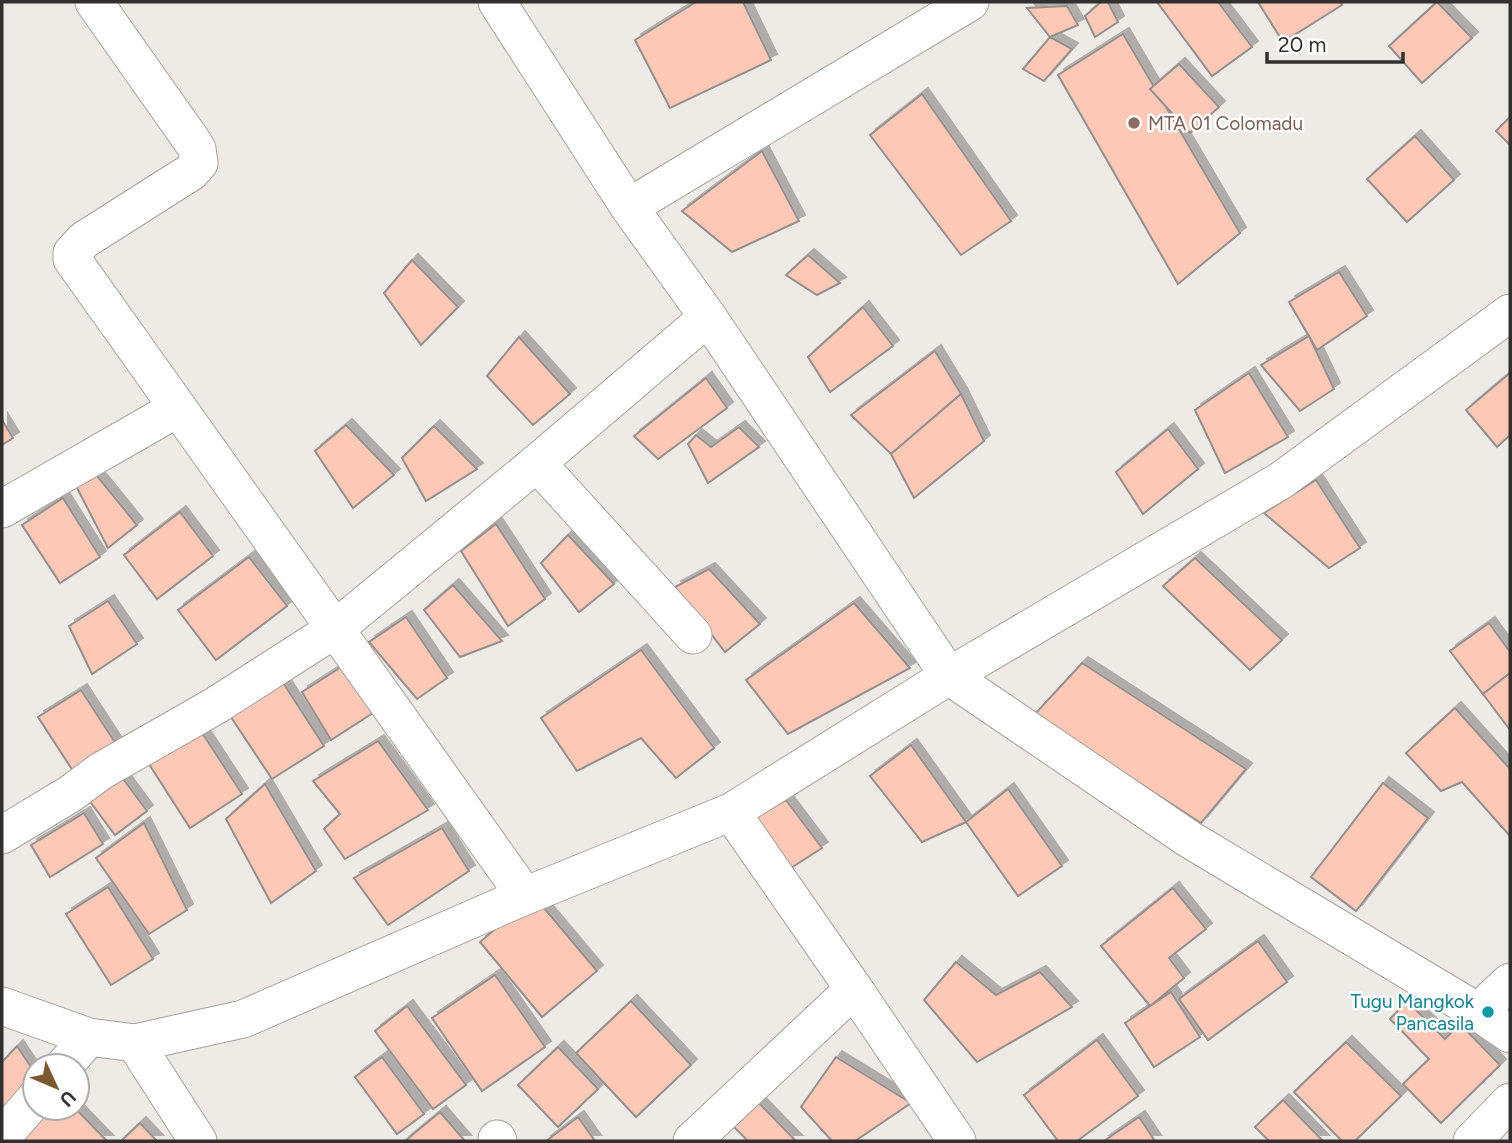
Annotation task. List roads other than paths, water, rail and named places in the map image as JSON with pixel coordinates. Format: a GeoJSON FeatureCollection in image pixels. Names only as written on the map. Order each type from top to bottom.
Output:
{"type":"FeatureCollection","features":[{"type":"Feature","properties":{"kind":"street"},"geometry":{"type":"LineString","coordinates":[[94,2],[192,141],[197,149],[199,163],[191,172],[83,240],[72,253],[72,259],[525,896]]}},
{"type":"Feature","properties":{"kind":"street"},"geometry":{"type":"LineString","coordinates":[[498,2],[629,207],[708,317],[949,677],[1189,839],[1478,1012],[1510,1034]]}},
{"type":"Feature","properties":{"kind":"street"},"geometry":{"type":"LineString","coordinates":[[629,207],[970,2]]}},
{"type":"Feature","properties":{"kind":"street"},"geometry":{"type":"LineString","coordinates":[[2,1006],[89,1037],[135,1043],[243,1019],[525,896],[731,812],[949,677],[1280,481],[1510,313]]}},
{"type":"Feature","properties":{"kind":"street"},"geometry":{"type":"LineString","coordinates":[[2,835],[70,794],[101,771],[215,706],[335,629],[537,463],[708,317]]}},
{"type":"Feature","properties":{"kind":"street"},"geometry":{"type":"LineString","coordinates":[[2,509],[178,408]]}},
{"type":"Feature","properties":{"kind":"street"},"geometry":{"type":"LineString","coordinates":[[537,463],[693,635]]}},
{"type":"Feature","properties":{"kind":"street"},"geometry":{"type":"LineString","coordinates":[[731,812],[957,1141]]}},
{"type":"Feature","properties":{"kind":"street"},"geometry":{"type":"LineString","coordinates":[[1478,1012],[1510,982]]}},
{"type":"Feature","properties":{"kind":"street"},"geometry":{"type":"LineString","coordinates":[[692,1141],[854,989]]}},
{"type":"Feature","properties":{"kind":"street"},"geometry":{"type":"LineString","coordinates":[[76,1052],[89,1037]]}},
{"type":"Feature","properties":{"kind":"street"},"geometry":{"type":"LineString","coordinates":[[135,1043],[198,1141]]}},
{"type":"Feature","properties":{"kind":"street"},"geometry":{"type":"LineString","coordinates":[[1472,1141],[1510,1102]]}},
{"type":"Feature","properties":{"kind":"street"},"geometry":{"type":"LineString","coordinates":[[2,1137],[21,1115]]}},
{"type":"Feature","properties":{"kind":"place","name":"MTA 01 Colomadu"},"geometry":{"type":"Point","coordinates":[1134,123]}},
{"type":"Feature","properties":{"kind":"place","name":"Tugu Mangkok Pancasila"},"geometry":{"type":"Point","coordinates":[1488,1012]}}]}
